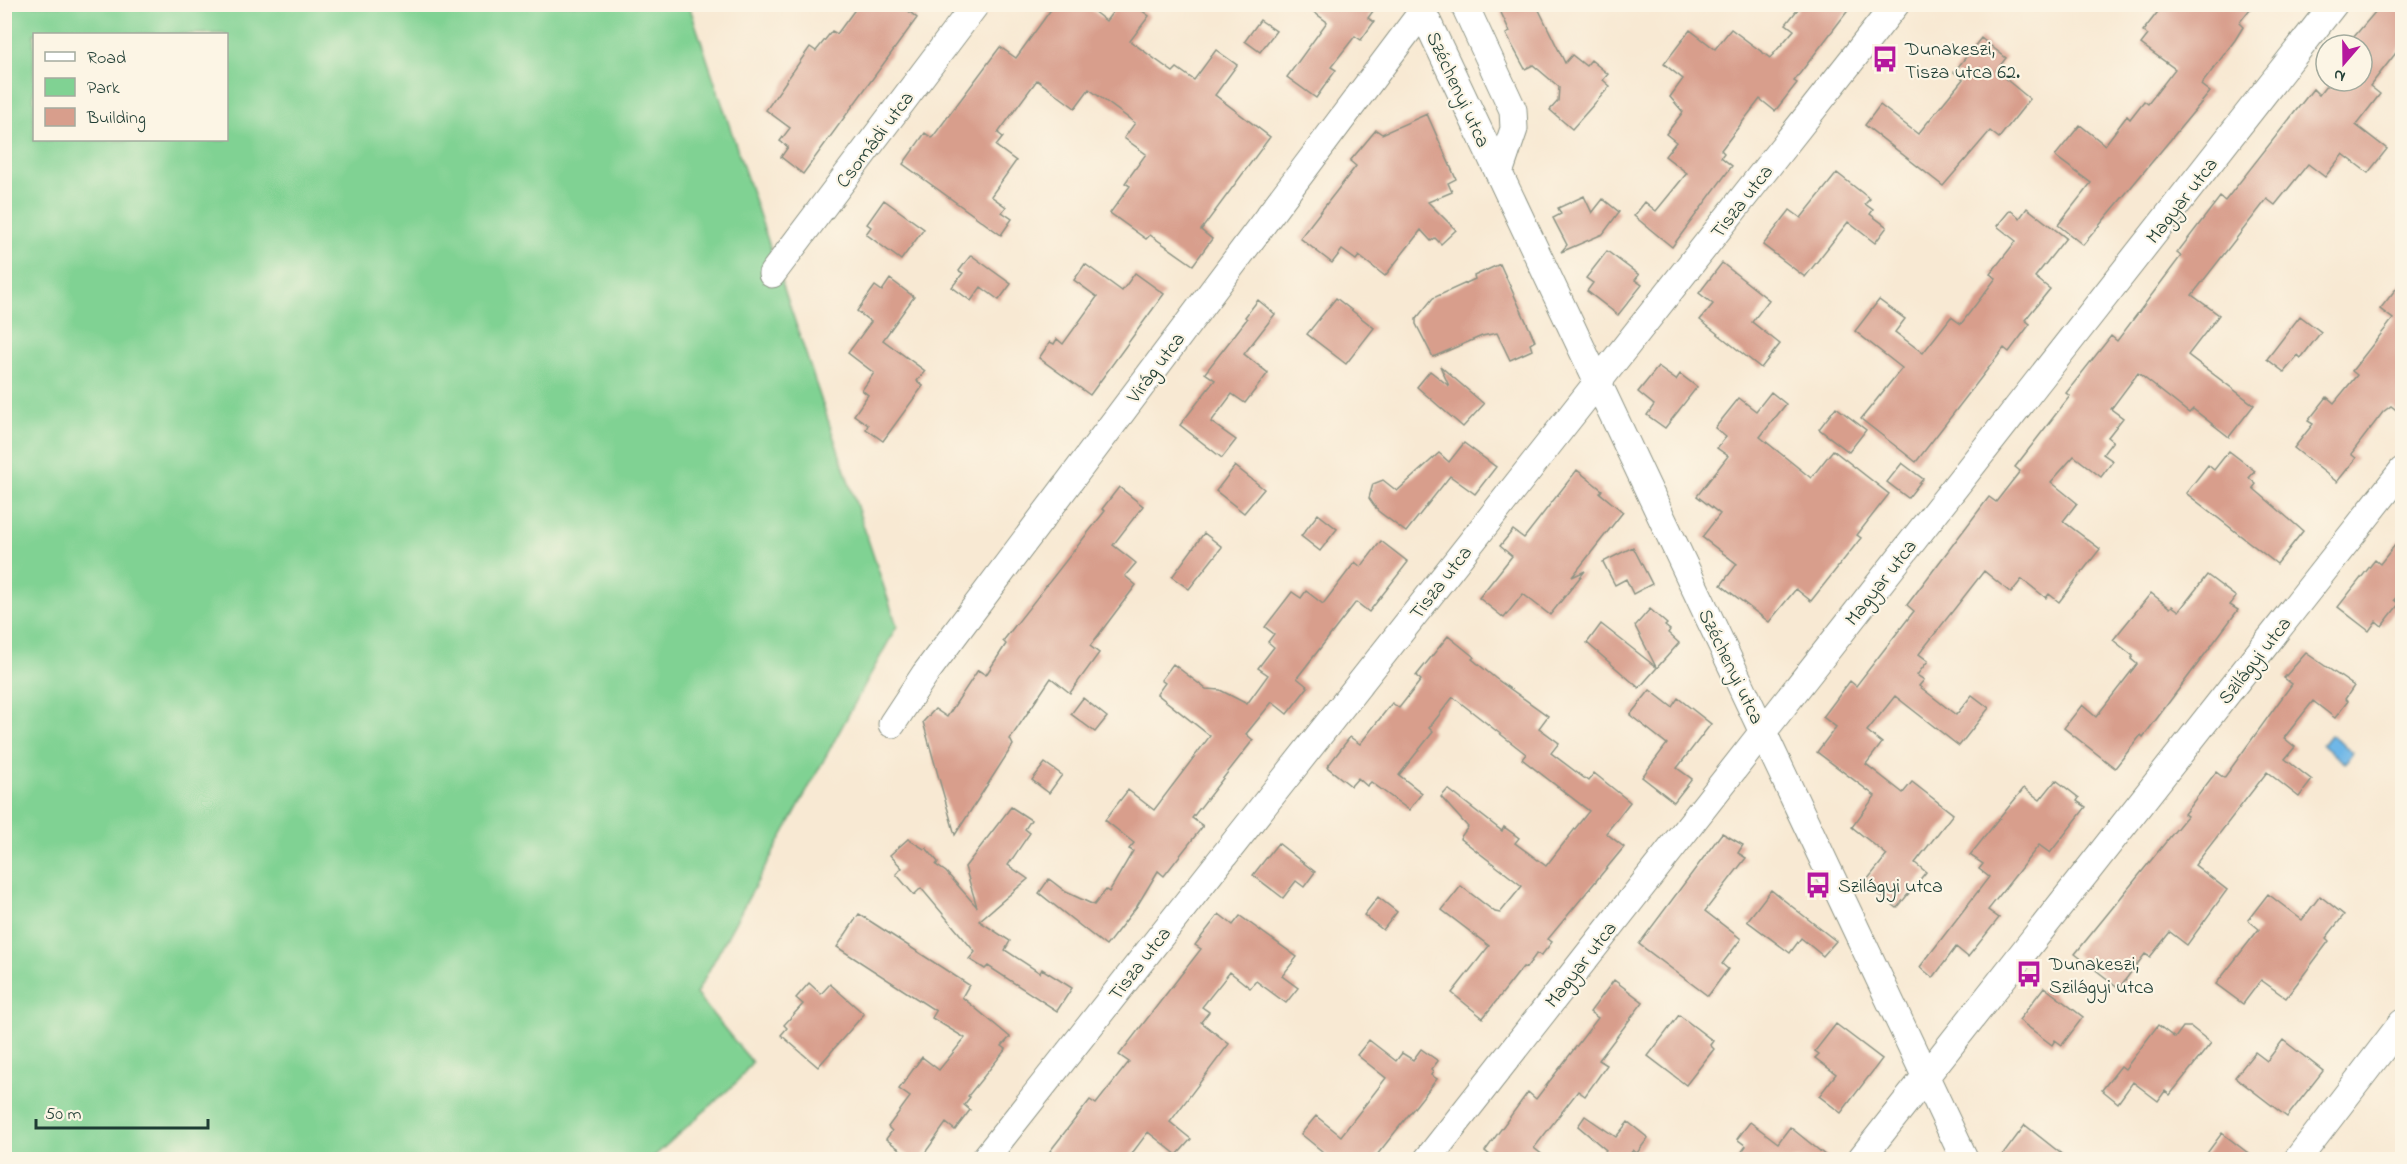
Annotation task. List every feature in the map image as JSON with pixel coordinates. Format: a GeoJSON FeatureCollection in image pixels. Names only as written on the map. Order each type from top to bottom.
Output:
{"type":"FeatureCollection","features":[{"type":"Feature","properties":{"kind":"street","name":"Csomádi utca"},"geometry":{"type":"LineString","coordinates":[[772,274],[976,4]]}},
{"type":"Feature","properties":{"kind":"street","name":"Széchenyi utca"},"geometry":{"type":"LineString","coordinates":[[1464,4],[1513,110],[1515,129],[1499,173]]}},
{"type":"Feature","properties":{"kind":"street","name":"Tisza utca"},"geometry":{"type":"LineString","coordinates":[[984,1160],[1896,4]]}},
{"type":"Feature","properties":{"kind":"street","name":"Magyar utca"},"geometry":{"type":"LineString","coordinates":[[1426,1160],[2334,4]]}},
{"type":"Feature","properties":{"kind":"street","name":"Széchenyi utca"},"geometry":{"type":"LineString","coordinates":[[1421,8],[1965,1160]]}},
{"type":"Feature","properties":{"kind":"street","name":"Virág utca"},"geometry":{"type":"LineString","coordinates":[[892,724],[925,674],[1421,8]]}},
{"type":"Feature","properties":{"kind":"street","name":"Szilágyi utca"},"geometry":{"type":"LineString","coordinates":[[1860,1160],[2403,471]]}},
{"type":"Feature","properties":{"kind":"street"},"geometry":{"type":"LineString","coordinates":[[2297,1160],[2403,1023]]}},
{"type":"Feature","properties":{"kind":"green space"},"geometry":{"type":"Polygon","coordinates":[[[5,5],[689,5],[897,626],[696,994],[752,1062],[738,1081],[651,1159],[5,1160],[5,5]]]}},
{"type":"Feature","properties":{"kind":"water"},"geometry":{"type":"Polygon","coordinates":[[[2330,735],[2353,752],[2345,763],[2322,745],[2330,735]]]}},
{"type":"Feature","properties":{"kind":"building"},"geometry":{"type":"Polygon","coordinates":[[[859,4],[900,4],[917,18],[803,174],[781,157],[788,147],[780,141],[790,128],[766,110],[810,47],[816,51],[832,31],[837,34],[859,4]]]}},
{"type":"Feature","properties":{"kind":"building"},"geometry":{"type":"Polygon","coordinates":[[[1055,4],[1084,4],[1106,21],[1119,4],[1133,4],[1149,16],[1130,41],[1173,72],[1177,68],[1194,80],[1216,50],[1237,65],[1215,95],[1270,137],[1201,230],[1212,239],[1193,265],[1150,235],[1146,239],[1110,213],[1130,186],[1125,183],[1146,154],[1124,138],[1135,123],[1089,89],[1075,108],[1037,80],[998,133],[1003,137],[996,146],[1016,161],[991,196],[1006,207],[1002,212],[1012,219],[1001,235],[903,164],[925,133],[932,138],[1000,47],[1016,58],[1055,4]]]}},
{"type":"Feature","properties":{"kind":"building"},"geometry":{"type":"Polygon","coordinates":[[[1303,4],[1378,4],[1368,18],[1374,22],[1361,40],[1355,36],[1331,67],[1336,70],[1316,98],[1287,77],[1327,22],[1303,4]]]}},
{"type":"Feature","properties":{"kind":"building"},"geometry":{"type":"Polygon","coordinates":[[[1497,4],[1536,4],[1565,63],[1572,55],[1586,66],[1591,60],[1608,74],[1603,80],[1610,86],[1572,129],[1550,110],[1558,101],[1559,87],[1533,65],[1525,69],[1506,34],[1510,32],[1497,4]]]}},
{"type":"Feature","properties":{"kind":"building"},"geometry":{"type":"Polygon","coordinates":[[[1802,4],[1853,4],[1794,81],[1797,83],[1775,111],[1760,99],[1721,150],[1724,153],[1721,157],[1732,166],[1672,247],[1634,216],[1645,202],[1656,211],[1687,173],[1665,156],[1676,142],[1666,134],[1683,112],[1670,97],[1683,79],[1664,64],[1690,30],[1715,49],[1731,29],[1770,58],[1794,30],[1786,24],[1802,4]]]}},
{"type":"Feature","properties":{"kind":"building"},"geometry":{"type":"Polygon","coordinates":[[[2164,4],[2254,4],[2239,23],[2243,27],[2235,40],[2201,85],[2210,92],[2083,245],[2058,225],[2091,183],[2055,156],[2080,125],[2105,145],[2127,116],[2130,119],[2144,101],[2148,104],[2175,69],[2141,44],[2148,35],[2143,31],[2164,4]]]}},
{"type":"Feature","properties":{"kind":"building"},"geometry":{"type":"Polygon","coordinates":[[[2382,4],[2403,4],[2403,44],[2374,81],[2374,33],[2357,33],[2382,4]]]}},
{"type":"Feature","properties":{"kind":"building"},"geometry":{"type":"Polygon","coordinates":[[[1260,20],[1276,31],[1260,52],[1245,41],[1260,20]]]}},
{"type":"Feature","properties":{"kind":"building"},"geometry":{"type":"Polygon","coordinates":[[[1981,38],[2006,58],[1996,71],[2030,99],[1999,138],[1990,131],[1943,186],[1865,125],[1880,105],[1918,134],[1963,79],[1954,72],[1981,38]]]}},
{"type":"Feature","properties":{"kind":"building"},"geometry":{"type":"Polygon","coordinates":[[[2313,89],[2314,93],[2319,95],[2321,93],[2374,93],[2374,89],[2380,94],[2356,125],[2387,149],[2368,173],[2343,154],[2325,177],[2308,164],[2275,205],[2267,199],[2192,295],[2219,315],[2188,355],[2254,405],[2229,437],[2193,409],[2189,413],[2138,373],[2111,409],[2123,418],[2108,437],[2113,441],[2103,454],[2113,461],[2101,477],[2074,456],[2051,482],[2077,503],[2063,521],[2100,549],[2059,602],[2049,594],[2046,598],[2022,579],[2011,593],[1984,571],[1919,654],[1928,661],[1917,675],[1924,680],[1919,686],[1956,715],[1972,695],[1989,708],[1959,746],[1895,696],[1867,731],[1882,743],[1866,764],[1903,793],[1912,782],[1953,814],[1915,863],[1926,872],[1897,908],[1874,890],[1876,887],[1867,880],[1887,855],[1852,827],[1875,796],[1817,752],[1836,727],[1823,717],[1850,681],[1856,686],[1914,611],[1907,605],[1989,497],[1996,502],[2020,471],[2015,467],[2070,396],[2066,393],[2111,336],[2117,341],[2181,256],[2177,253],[2220,197],[2225,201],[2313,89]]]}},
{"type":"Feature","properties":{"kind":"building"},"geometry":{"type":"Polygon","coordinates":[[[1427,114],[1456,179],[1448,183],[1452,192],[1428,202],[1456,230],[1441,244],[1435,238],[1431,241],[1421,230],[1385,276],[1359,256],[1356,260],[1342,250],[1332,263],[1300,238],[1356,166],[1350,161],[1376,130],[1382,134],[1427,114]]]}},
{"type":"Feature","properties":{"kind":"building"},"geometry":{"type":"Polygon","coordinates":[[[1837,173],[1870,199],[1865,204],[1873,210],[1870,214],[1887,227],[1875,243],[1848,222],[1805,277],[1763,245],[1790,210],[1801,218],[1837,173]]]}},
{"type":"Feature","properties":{"kind":"building"},"geometry":{"type":"Polygon","coordinates":[[[1584,196],[1592,213],[1603,199],[1619,212],[1603,234],[1561,252],[1567,245],[1553,218],[1561,214],[1558,208],[1584,196]]]}},
{"type":"Feature","properties":{"kind":"building"},"geometry":{"type":"Polygon","coordinates":[[[884,200],[924,229],[901,260],[866,234],[871,227],[867,224],[884,200]]]}},
{"type":"Feature","properties":{"kind":"building"},"geometry":{"type":"Polygon","coordinates":[[[2027,208],[2066,238],[2035,277],[2050,289],[2025,320],[2030,324],[2009,352],[2004,348],[1916,462],[1861,419],[1902,368],[1855,331],[1879,300],[1905,319],[1895,332],[1923,353],[1951,317],[1961,324],[1996,278],[1990,274],[2016,241],[1997,226],[2010,210],[2020,218],[2027,208]]]}},
{"type":"Feature","properties":{"kind":"building"},"geometry":{"type":"Polygon","coordinates":[[[1607,251],[1639,275],[1635,280],[1642,285],[1618,315],[1587,291],[1593,283],[1586,278],[1607,251]]]}},
{"type":"Feature","properties":{"kind":"building"},"geometry":{"type":"Polygon","coordinates":[[[971,255],[1011,284],[999,300],[981,287],[971,301],[952,287],[963,273],[959,271],[971,255]]]}},
{"type":"Feature","properties":{"kind":"building"},"geometry":{"type":"Polygon","coordinates":[[[1722,263],[1769,300],[1752,322],[1780,344],[1761,368],[1700,320],[1713,304],[1699,293],[1722,263]]]}},
{"type":"Feature","properties":{"kind":"building"},"geometry":{"type":"Polygon","coordinates":[[[1085,264],[1122,291],[1135,273],[1164,294],[1090,395],[1039,358],[1050,342],[1054,344],[1057,339],[1063,344],[1097,297],[1074,280],[1085,264]]]}},
{"type":"Feature","properties":{"kind":"building"},"geometry":{"type":"Polygon","coordinates":[[[1500,264],[1535,341],[1530,344],[1532,350],[1510,360],[1497,333],[1482,336],[1433,357],[1416,324],[1416,319],[1433,298],[1475,279],[1474,276],[1500,264]]]}},
{"type":"Feature","properties":{"kind":"building"},"geometry":{"type":"Polygon","coordinates":[[[890,279],[914,297],[883,340],[925,371],[917,381],[923,386],[883,441],[866,429],[868,425],[854,415],[868,395],[862,390],[874,373],[848,353],[871,322],[857,311],[875,286],[882,291],[890,279]]]}},
{"type":"Feature","properties":{"kind":"building"},"geometry":{"type":"Polygon","coordinates":[[[2403,280],[2403,415],[2391,406],[2383,412],[2351,454],[2356,458],[2337,482],[2294,448],[2313,424],[2308,421],[2327,397],[2334,403],[2357,375],[2352,371],[2393,319],[2380,309],[2403,280]]]}},
{"type":"Feature","properties":{"kind":"building"},"geometry":{"type":"Polygon","coordinates":[[[1336,298],[1374,328],[1346,364],[1307,334],[1336,298]]]}},
{"type":"Feature","properties":{"kind":"building"},"geometry":{"type":"Polygon","coordinates":[[[1258,300],[1275,314],[1244,354],[1268,373],[1245,403],[1232,394],[1211,422],[1236,440],[1222,458],[1180,425],[1215,380],[1205,373],[1247,319],[1245,317],[1258,300]]]}},
{"type":"Feature","properties":{"kind":"building"},"geometry":{"type":"Polygon","coordinates":[[[2300,316],[2321,332],[2301,358],[2298,355],[2284,372],[2267,359],[2300,316]]]}},
{"type":"Feature","properties":{"kind":"building"},"geometry":{"type":"Polygon","coordinates":[[[1440,366],[1484,404],[1463,427],[1417,387],[1430,371],[1449,386],[1440,366]]]}},
{"type":"Feature","properties":{"kind":"building"},"geometry":{"type":"Polygon","coordinates":[[[1658,367],[1676,380],[1680,374],[1697,387],[1665,428],[1647,415],[1654,405],[1638,392],[1658,367]]]}},
{"type":"Feature","properties":{"kind":"building"},"geometry":{"type":"Polygon","coordinates":[[[1771,392],[1786,404],[1760,437],[1811,478],[1833,450],[1889,494],[1857,535],[1861,538],[1811,601],[1796,589],[1769,622],[1721,585],[1737,564],[1702,537],[1720,514],[1697,496],[1728,456],[1717,448],[1726,437],[1715,428],[1739,398],[1756,411],[1771,392]]]}},
{"type":"Feature","properties":{"kind":"building"},"geometry":{"type":"Polygon","coordinates":[[[1836,407],[1866,430],[1849,452],[1819,429],[1836,407]]]}},
{"type":"Feature","properties":{"kind":"building"},"geometry":{"type":"Polygon","coordinates":[[[1464,443],[1496,467],[1475,494],[1450,476],[1406,532],[1378,511],[1369,498],[1373,484],[1383,480],[1397,491],[1439,453],[1449,462],[1464,443]]]}},
{"type":"Feature","properties":{"kind":"building"},"geometry":{"type":"Polygon","coordinates":[[[2229,451],[2255,471],[2249,478],[2256,484],[2253,488],[2303,531],[2277,564],[2186,493],[2208,465],[2214,470],[2229,451]]]}},
{"type":"Feature","properties":{"kind":"building"},"geometry":{"type":"Polygon","coordinates":[[[1902,463],[1923,479],[1908,498],[1887,482],[1902,463]]]}},
{"type":"Feature","properties":{"kind":"building"},"geometry":{"type":"Polygon","coordinates":[[[1235,466],[1264,489],[1244,513],[1216,491],[1235,466]]]}},
{"type":"Feature","properties":{"kind":"building"},"geometry":{"type":"Polygon","coordinates":[[[1577,470],[1602,490],[1600,493],[1623,512],[1572,577],[1585,571],[1550,615],[1523,594],[1504,618],[1479,598],[1512,556],[1500,546],[1513,530],[1524,538],[1577,470]]]}},
{"type":"Feature","properties":{"kind":"building"},"geometry":{"type":"Polygon","coordinates":[[[1119,487],[1143,506],[1113,545],[1136,563],[1125,576],[1136,585],[1090,646],[1099,653],[1070,693],[1051,678],[1010,739],[1013,745],[955,835],[923,722],[935,709],[947,717],[978,670],[986,675],[1006,644],[1003,641],[1105,511],[1102,509],[1119,487]]]}},
{"type":"Feature","properties":{"kind":"building"},"geometry":{"type":"Polygon","coordinates":[[[1318,514],[1337,529],[1320,551],[1301,536],[1318,514]]]}},
{"type":"Feature","properties":{"kind":"building"},"geometry":{"type":"Polygon","coordinates":[[[1204,533],[1222,547],[1189,589],[1172,577],[1204,533]]]}},
{"type":"Feature","properties":{"kind":"building"},"geometry":{"type":"Polygon","coordinates":[[[2403,535],[2403,590],[2394,600],[2399,604],[2382,626],[2376,621],[2369,631],[2338,607],[2375,560],[2380,564],[2403,535]]]}},
{"type":"Feature","properties":{"kind":"building"},"geometry":{"type":"Polygon","coordinates":[[[1381,541],[1408,562],[1369,612],[1356,602],[1297,678],[1308,687],[1287,714],[1272,702],[1246,734],[1253,740],[1192,818],[1203,826],[1164,876],[1158,871],[1137,906],[1106,946],[1039,893],[1049,879],[1066,892],[1094,905],[1106,890],[1109,892],[1133,851],[1129,849],[1134,843],[1105,820],[1128,790],[1154,810],[1210,736],[1157,694],[1165,683],[1161,680],[1173,664],[1206,689],[1220,690],[1247,704],[1268,675],[1258,668],[1274,647],[1268,642],[1274,634],[1265,627],[1292,592],[1301,598],[1306,591],[1323,604],[1355,562],[1361,567],[1381,541]]]}},
{"type":"Feature","properties":{"kind":"building"},"geometry":{"type":"Polygon","coordinates":[[[1633,547],[1652,584],[1633,594],[1626,579],[1615,585],[1603,562],[1633,547]]]}},
{"type":"Feature","properties":{"kind":"building"},"geometry":{"type":"Polygon","coordinates":[[[2207,575],[2236,597],[2230,605],[2238,610],[2143,737],[2141,735],[2115,768],[2064,728],[2082,705],[2096,717],[2137,664],[2131,659],[2133,656],[2113,640],[2151,593],[2170,608],[2172,606],[2179,611],[2207,575]]]}},
{"type":"Feature","properties":{"kind":"building"},"geometry":{"type":"Polygon","coordinates":[[[1650,609],[1667,624],[1665,626],[1670,630],[1668,633],[1679,643],[1639,688],[1587,643],[1601,624],[1656,667],[1635,626],[1650,609]]]}},
{"type":"Feature","properties":{"kind":"building"},"geometry":{"type":"Polygon","coordinates":[[[1448,636],[1495,678],[1548,716],[1539,728],[1559,743],[1551,753],[1588,781],[1594,773],[1630,802],[1606,833],[1624,847],[1548,939],[1552,942],[1541,956],[1537,953],[1526,968],[1523,967],[1483,1018],[1452,993],[1489,946],[1442,910],[1461,886],[1495,912],[1500,913],[1522,886],[1460,838],[1468,827],[1441,797],[1448,789],[1502,831],[1504,827],[1519,838],[1515,843],[1546,866],[1589,811],[1522,759],[1526,754],[1453,697],[1429,728],[1433,732],[1399,775],[1422,793],[1409,810],[1371,782],[1367,786],[1358,778],[1351,786],[1327,767],[1350,737],[1360,744],[1392,703],[1399,708],[1421,680],[1416,676],[1448,636]]]}},
{"type":"Feature","properties":{"kind":"building"},"geometry":{"type":"Polygon","coordinates":[[[2306,653],[2354,686],[2345,699],[2348,701],[2335,718],[2313,701],[2284,738],[2295,747],[2285,759],[2312,780],[2299,797],[2267,772],[2195,865],[2227,890],[2187,945],[2170,932],[2150,957],[2145,954],[2119,988],[2075,954],[2187,816],[2184,814],[2216,772],[2224,778],[2292,684],[2284,678],[2306,653]]]}},
{"type":"Feature","properties":{"kind":"building"},"geometry":{"type":"Polygon","coordinates":[[[1650,690],[1672,707],[1678,698],[1711,724],[1677,768],[1692,779],[1674,802],[1642,777],[1667,744],[1630,715],[1650,690]]]}},
{"type":"Feature","properties":{"kind":"building"},"geometry":{"type":"Polygon","coordinates":[[[1083,698],[1107,717],[1095,732],[1071,714],[1083,698]]]}},
{"type":"Feature","properties":{"kind":"building"},"geometry":{"type":"Polygon","coordinates":[[[1045,763],[1062,775],[1049,793],[1032,780],[1045,763]]]}},
{"type":"Feature","properties":{"kind":"building"},"geometry":{"type":"Polygon","coordinates":[[[2056,780],[2079,798],[2077,801],[2086,807],[2050,853],[2039,845],[1988,910],[1999,918],[1968,957],[1956,947],[1933,978],[1920,967],[1989,877],[1979,869],[1983,864],[1970,855],[2024,788],[2040,800],[2056,780]]]}},
{"type":"Feature","properties":{"kind":"building"},"geometry":{"type":"Polygon","coordinates":[[[1011,807],[1031,820],[1025,829],[1030,833],[1008,865],[1028,879],[979,921],[1010,941],[1005,950],[1040,973],[1042,969],[1072,988],[1057,1011],[988,966],[985,969],[969,959],[975,952],[921,888],[914,895],[896,874],[902,868],[890,855],[908,839],[926,848],[938,862],[936,865],[946,872],[977,907],[965,867],[1011,807]]]}},
{"type":"Feature","properties":{"kind":"building"},"geometry":{"type":"Polygon","coordinates":[[[1722,833],[1743,845],[1738,853],[1746,858],[1705,911],[1741,939],[1722,964],[1728,969],[1708,996],[1639,944],[1722,833]]]}},
{"type":"Feature","properties":{"kind":"building"},"geometry":{"type":"Polygon","coordinates":[[[1278,843],[1315,872],[1304,887],[1296,881],[1283,898],[1253,875],[1278,843]]]}},
{"type":"Feature","properties":{"kind":"building"},"geometry":{"type":"Polygon","coordinates":[[[1771,890],[1836,941],[1823,956],[1801,938],[1790,953],[1747,921],[1771,890]]]}},
{"type":"Feature","properties":{"kind":"building"},"geometry":{"type":"Polygon","coordinates":[[[2268,894],[2302,920],[2320,896],[2344,915],[2326,938],[2329,941],[2286,998],[2261,980],[2243,1004],[2216,984],[2259,929],[2248,920],[2268,894]]]}},
{"type":"Feature","properties":{"kind":"building"},"geometry":{"type":"Polygon","coordinates":[[[1378,897],[1397,912],[1383,930],[1364,915],[1378,897]]]}},
{"type":"Feature","properties":{"kind":"building"},"geometry":{"type":"Polygon","coordinates":[[[859,914],[969,985],[962,997],[1010,1037],[1002,1046],[1006,1049],[968,1096],[970,1097],[964,1105],[970,1110],[955,1130],[946,1123],[920,1160],[914,1160],[886,1139],[892,1131],[888,1127],[910,1097],[899,1089],[922,1057],[939,1070],[965,1038],[932,1018],[936,1011],[837,947],[859,914]]]}},
{"type":"Feature","properties":{"kind":"building"},"geometry":{"type":"Polygon","coordinates":[[[1219,914],[1233,925],[1240,916],[1297,957],[1282,976],[1298,988],[1286,1003],[1256,981],[1250,988],[1230,972],[1202,1007],[1209,1012],[1201,1022],[1229,1044],[1170,1122],[1191,1139],[1177,1155],[1148,1132],[1127,1160],[1043,1160],[1090,1100],[1096,1104],[1129,1062],[1119,1055],[1201,949],[1195,945],[1219,914]]]}},
{"type":"Feature","properties":{"kind":"building"},"geometry":{"type":"Polygon","coordinates":[[[1614,980],[1643,1002],[1599,1060],[1607,1065],[1585,1096],[1578,1091],[1534,1148],[1549,1160],[1496,1160],[1485,1151],[1528,1092],[1536,1099],[1598,1018],[1590,1012],[1614,980]]]}},
{"type":"Feature","properties":{"kind":"building"},"geometry":{"type":"Polygon","coordinates":[[[809,983],[821,994],[830,984],[864,1014],[818,1067],[781,1035],[787,1028],[784,1025],[803,1004],[796,998],[809,983]]]}},
{"type":"Feature","properties":{"kind":"building"},"geometry":{"type":"Polygon","coordinates":[[[2044,987],[2083,1017],[2062,1045],[2055,1040],[2052,1045],[2019,1020],[2044,987]]]}},
{"type":"Feature","properties":{"kind":"building"},"geometry":{"type":"Polygon","coordinates":[[[1679,1015],[1713,1041],[1710,1045],[1714,1049],[1686,1085],[1648,1056],[1679,1015]]]}},
{"type":"Feature","properties":{"kind":"building"},"geometry":{"type":"Polygon","coordinates":[[[1836,1024],[1882,1059],[1841,1113],[1819,1096],[1836,1074],[1815,1058],[1819,1054],[1815,1051],[1836,1024]]]}},
{"type":"Feature","properties":{"kind":"building"},"geometry":{"type":"Polygon","coordinates":[[[2158,1025],[2175,1038],[2183,1027],[2191,1027],[2211,1043],[2170,1095],[2165,1091],[2158,1101],[2133,1082],[2118,1103],[2102,1090],[2121,1066],[2125,1069],[2158,1025]]]}},
{"type":"Feature","properties":{"kind":"building"},"geometry":{"type":"Polygon","coordinates":[[[1369,1040],[1396,1061],[1402,1053],[1413,1060],[1421,1049],[1438,1061],[1431,1070],[1433,1072],[1431,1075],[1437,1079],[1373,1160],[1333,1160],[1301,1134],[1316,1116],[1341,1136],[1386,1078],[1357,1055],[1369,1040]]]}},
{"type":"Feature","properties":{"kind":"building"},"geometry":{"type":"Polygon","coordinates":[[[2283,1040],[2323,1071],[2287,1117],[2235,1077],[2255,1052],[2267,1061],[2283,1040]]]}},
{"type":"Feature","properties":{"kind":"building"},"geometry":{"type":"Polygon","coordinates":[[[1585,1116],[1616,1137],[1628,1122],[1648,1138],[1637,1153],[1633,1150],[1626,1160],[1599,1160],[1606,1150],[1578,1126],[1585,1116]]]}},
{"type":"Feature","properties":{"kind":"building"},"geometry":{"type":"Polygon","coordinates":[[[1750,1122],[1778,1143],[1790,1127],[1831,1160],[1736,1160],[1746,1146],[1737,1139],[1750,1122]]]}},
{"type":"Feature","properties":{"kind":"building"},"geometry":{"type":"Polygon","coordinates":[[[2025,1125],[2069,1160],[1999,1160],[2025,1125]]]}},
{"type":"Feature","properties":{"kind":"building"},"geometry":{"type":"Polygon","coordinates":[[[2222,1133],[2257,1160],[2202,1160],[2222,1133]]]}},
{"type":"Feature","properties":{"kind":"place","name":"Dunakeszi, Tisza utca 62."},"geometry":{"type":"Point","coordinates":[1885,59]}},
{"type":"Feature","properties":{"kind":"place","name":"Szilágyi utca"},"geometry":{"type":"Point","coordinates":[1818,885]}},
{"type":"Feature","properties":{"kind":"place","name":"Dunakeszi, Szilágyi utca"},"geometry":{"type":"Point","coordinates":[2029,974]}}]}
